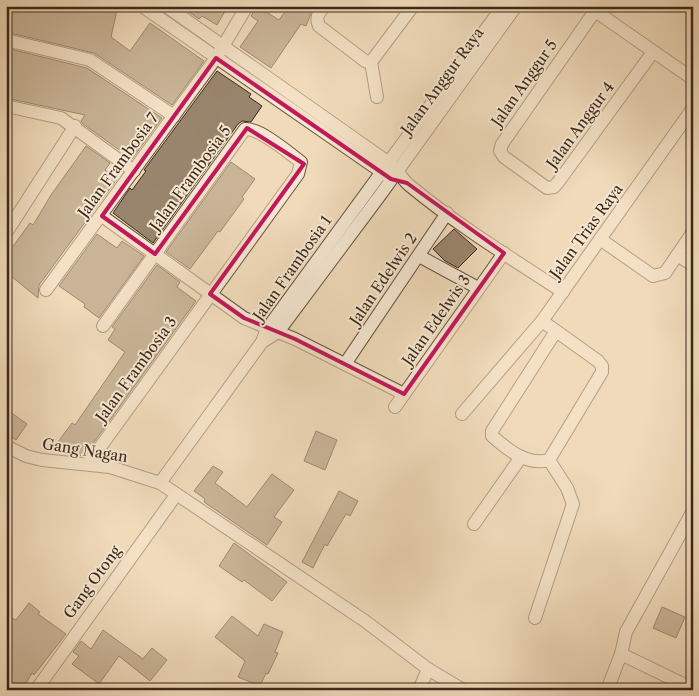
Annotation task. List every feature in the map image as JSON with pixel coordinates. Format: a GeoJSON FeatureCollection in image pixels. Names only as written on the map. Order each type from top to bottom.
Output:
{"type":"FeatureCollection","features":[{"type":"Feature","properties":{"kind":"street","name":"Jalan Trias Raya"},"geometry":{"type":"LineString","coordinates":[[142,6],[216,58],[391,172],[562,292],[693,108]]}},
{"type":"Feature","properties":{"kind":"street","name":"Jalan Trias Raya"},"geometry":{"type":"LineString","coordinates":[[166,6],[223,46],[391,172]]}},
{"type":"Feature","properties":{"kind":"street","name":"Jalan Frambosia 7"},"geometry":{"type":"LineString","coordinates":[[46,290],[216,58],[247,6]]}},
{"type":"Feature","properties":{"kind":"street"},"geometry":{"type":"LineString","coordinates":[[324,6],[318,15],[317,21],[319,26],[365,61],[371,62]]}},
{"type":"Feature","properties":{"kind":"street"},"geometry":{"type":"LineString","coordinates":[[377,97],[371,62],[413,6]]}},
{"type":"Feature","properties":{"kind":"street","name":"Jalan Anggur Raya"},"geometry":{"type":"LineString","coordinates":[[391,172],[503,6]]}},
{"type":"Feature","properties":{"kind":"street","name":"Jalan Anggur Raya"},"geometry":{"type":"LineString","coordinates":[[391,172],[516,6]]}},
{"type":"Feature","properties":{"kind":"street"},"geometry":{"type":"LineString","coordinates":[[591,8],[693,79]]}},
{"type":"Feature","properties":{"kind":"street","name":"Jalan Anggur 5"},"geometry":{"type":"LineString","coordinates":[[522,171],[504,157],[500,151],[502,144],[591,8]]}},
{"type":"Feature","properties":{"kind":"street"},"geometry":{"type":"LineString","coordinates":[[6,40],[90,60],[174,116]]}},
{"type":"Feature","properties":{"kind":"street","name":"Jalan Anggur 4"},"geometry":{"type":"LineString","coordinates":[[522,171],[547,188],[554,187],[653,52]]}},
{"type":"Feature","properties":{"kind":"street"},"geometry":{"type":"LineString","coordinates":[[6,106],[61,118],[75,126],[134,171]]}},
{"type":"Feature","properties":{"kind":"street"},"geometry":{"type":"LineString","coordinates":[[6,233],[75,126]]}},
{"type":"Feature","properties":{"kind":"street","name":"Jalan Frambosia 5"},"geometry":{"type":"LineString","coordinates":[[155,254],[245,130],[251,130],[261,135],[301,162],[302,167]]}},
{"type":"Feature","properties":{"kind":"street","name":"Jalan Frambosia 3"},"geometry":{"type":"LineString","coordinates":[[88,464],[302,167]]}},
{"type":"Feature","properties":{"kind":"street","name":"Jalan Frambosia 1"},"geometry":{"type":"LineString","coordinates":[[160,483],[262,342],[391,172]]}},
{"type":"Feature","properties":{"kind":"street","name":"Jalan Edelwis 2"},"geometry":{"type":"LineString","coordinates":[[346,364],[447,213]]}},
{"type":"Feature","properties":{"kind":"street"},"geometry":{"type":"LineString","coordinates":[[102,216],[244,318],[272,331],[296,339],[404,394]]}},
{"type":"Feature","properties":{"kind":"street"},"geometry":{"type":"LineString","coordinates":[[600,239],[653,276],[665,273],[693,232]]}},
{"type":"Feature","properties":{"kind":"street","name":"Jalan Edelwis 3"},"geometry":{"type":"LineString","coordinates":[[395,407],[504,253]]}},
{"type":"Feature","properties":{"kind":"street"},"geometry":{"type":"LineString","coordinates":[[103,326],[155,254]]}},
{"type":"Feature","properties":{"kind":"street"},"geometry":{"type":"LineString","coordinates":[[677,255],[693,265]]}},
{"type":"Feature","properties":{"kind":"street"},"geometry":{"type":"LineString","coordinates":[[418,256],[478,288]]}},
{"type":"Feature","properties":{"kind":"street"},"geometry":{"type":"LineString","coordinates":[[462,414],[542,321],[562,292]]}},
{"type":"Feature","properties":{"kind":"street"},"geometry":{"type":"LineString","coordinates":[[542,321],[556,331],[598,361],[602,366],[602,372],[549,460],[540,463],[521,457],[492,436],[493,426],[556,331]]}},
{"type":"Feature","properties":{"kind":"street","name":"Gang Nagan"},"geometry":{"type":"LineString","coordinates":[[6,446],[26,456],[42,460],[110,467],[160,483],[365,621],[428,669],[463,690]]}},
{"type":"Feature","properties":{"kind":"street"},"geometry":{"type":"LineString","coordinates":[[474,524],[521,457]]}},
{"type":"Feature","properties":{"kind":"street"},"geometry":{"type":"LineString","coordinates":[[535,618],[573,504],[567,488],[549,460]]}},
{"type":"Feature","properties":{"kind":"street","name":"Gang Otong"},"geometry":{"type":"LineString","coordinates":[[36,690],[176,495]]}},
{"type":"Feature","properties":{"kind":"street"},"geometry":{"type":"LineString","coordinates":[[607,690],[621,654],[623,640],[634,616],[693,511]]}},
{"type":"Feature","properties":{"kind":"street"},"geometry":{"type":"LineString","coordinates":[[621,654],[687,686]]}},
{"type":"Feature","properties":{"kind":"street"},"geometry":{"type":"LineString","coordinates":[[419,690],[428,669]]}},
{"type":"Feature","properties":{"kind":"highlighted area"},"geometry":{"type":"Polygon","coordinates":[[[216,58],[391,179],[407,183],[504,253],[404,394],[295,339],[244,318],[210,294],[304,164],[247,128],[155,254],[102,216],[216,58]]]}},
{"type":"Feature","properties":{"kind":"building"},"geometry":{"type":"Polygon","coordinates":[[[11,6],[118,6],[111,37],[130,51],[150,23],[204,61],[172,105],[94,53],[6,32],[6,8],[10,9],[11,6]]]}},
{"type":"Feature","properties":{"kind":"building"},"geometry":{"type":"Polygon","coordinates":[[[180,6],[228,6],[217,25],[202,16],[199,19],[180,6]]]}},
{"type":"Feature","properties":{"kind":"building"},"geometry":{"type":"Polygon","coordinates":[[[257,6],[279,20],[289,6],[314,6],[306,26],[301,24],[271,68],[240,47],[258,21],[251,16],[257,6]]]}},
{"type":"Feature","properties":{"kind":"building"},"geometry":{"type":"Polygon","coordinates":[[[6,48],[87,68],[162,118],[132,159],[83,124],[81,121],[85,115],[6,98],[6,48]]]}},
{"type":"Feature","properties":{"kind":"building"},"geometry":{"type":"Polygon","coordinates":[[[217,71],[251,94],[249,97],[262,106],[251,122],[242,121],[238,124],[153,243],[113,213],[130,188],[132,190],[146,171],[144,170],[217,71]]]}},
{"type":"Feature","properties":{"kind":"building"},"geometry":{"type":"Polygon","coordinates":[[[86,146],[110,163],[105,170],[117,179],[39,285],[38,298],[6,272],[6,256],[30,223],[33,225],[51,195],[86,146]]]}},
{"type":"Feature","properties":{"kind":"building"},"geometry":{"type":"Polygon","coordinates":[[[231,162],[255,179],[242,197],[244,199],[190,269],[166,252],[231,162]]]}},
{"type":"Feature","properties":{"kind":"building"},"geometry":{"type":"Polygon","coordinates":[[[454,229],[477,249],[458,268],[445,261],[433,249],[454,229]]]}},
{"type":"Feature","properties":{"kind":"building"},"geometry":{"type":"Polygon","coordinates":[[[97,234],[117,248],[122,241],[144,256],[99,318],[84,307],[85,304],[59,286],[97,234]]]}},
{"type":"Feature","properties":{"kind":"building"},"geometry":{"type":"Polygon","coordinates":[[[157,265],[180,282],[177,287],[196,301],[84,456],[76,455],[58,442],[72,423],[75,425],[125,352],[108,340],[115,329],[112,327],[157,265]]]}},
{"type":"Feature","properties":{"kind":"building"},"geometry":{"type":"Polygon","coordinates":[[[6,409],[27,424],[16,440],[6,433],[6,409]]]}},
{"type":"Feature","properties":{"kind":"building"},"geometry":{"type":"Polygon","coordinates":[[[316,431],[337,440],[325,470],[304,461],[316,431]]]}},
{"type":"Feature","properties":{"kind":"building"},"geometry":{"type":"Polygon","coordinates":[[[213,466],[223,472],[215,483],[247,507],[272,474],[294,490],[274,517],[282,522],[267,545],[204,502],[205,499],[194,491],[213,466]]]}},
{"type":"Feature","properties":{"kind":"building"},"geometry":{"type":"Polygon","coordinates":[[[339,491],[358,501],[350,516],[346,514],[327,546],[325,544],[313,568],[302,562],[339,491]]]}},
{"type":"Feature","properties":{"kind":"building"},"geometry":{"type":"Polygon","coordinates":[[[234,543],[287,582],[272,601],[244,580],[242,582],[219,566],[234,543]]]}},
{"type":"Feature","properties":{"kind":"building"},"geometry":{"type":"Polygon","coordinates":[[[29,603],[40,612],[38,614],[66,634],[34,675],[32,673],[22,690],[6,690],[6,624],[10,617],[16,620],[29,603]]]}},
{"type":"Feature","properties":{"kind":"building"},"geometry":{"type":"Polygon","coordinates":[[[662,607],[685,617],[676,638],[653,628],[662,607]]]}},
{"type":"Feature","properties":{"kind":"building"},"geometry":{"type":"Polygon","coordinates":[[[232,616],[258,636],[264,624],[283,632],[275,652],[278,653],[260,686],[238,677],[245,661],[215,637],[232,616]]]}},
{"type":"Feature","properties":{"kind":"building"},"geometry":{"type":"Polygon","coordinates":[[[103,630],[143,659],[152,648],[167,660],[150,681],[119,656],[99,684],[72,664],[79,656],[73,652],[81,641],[91,649],[103,630]]]}}]}
